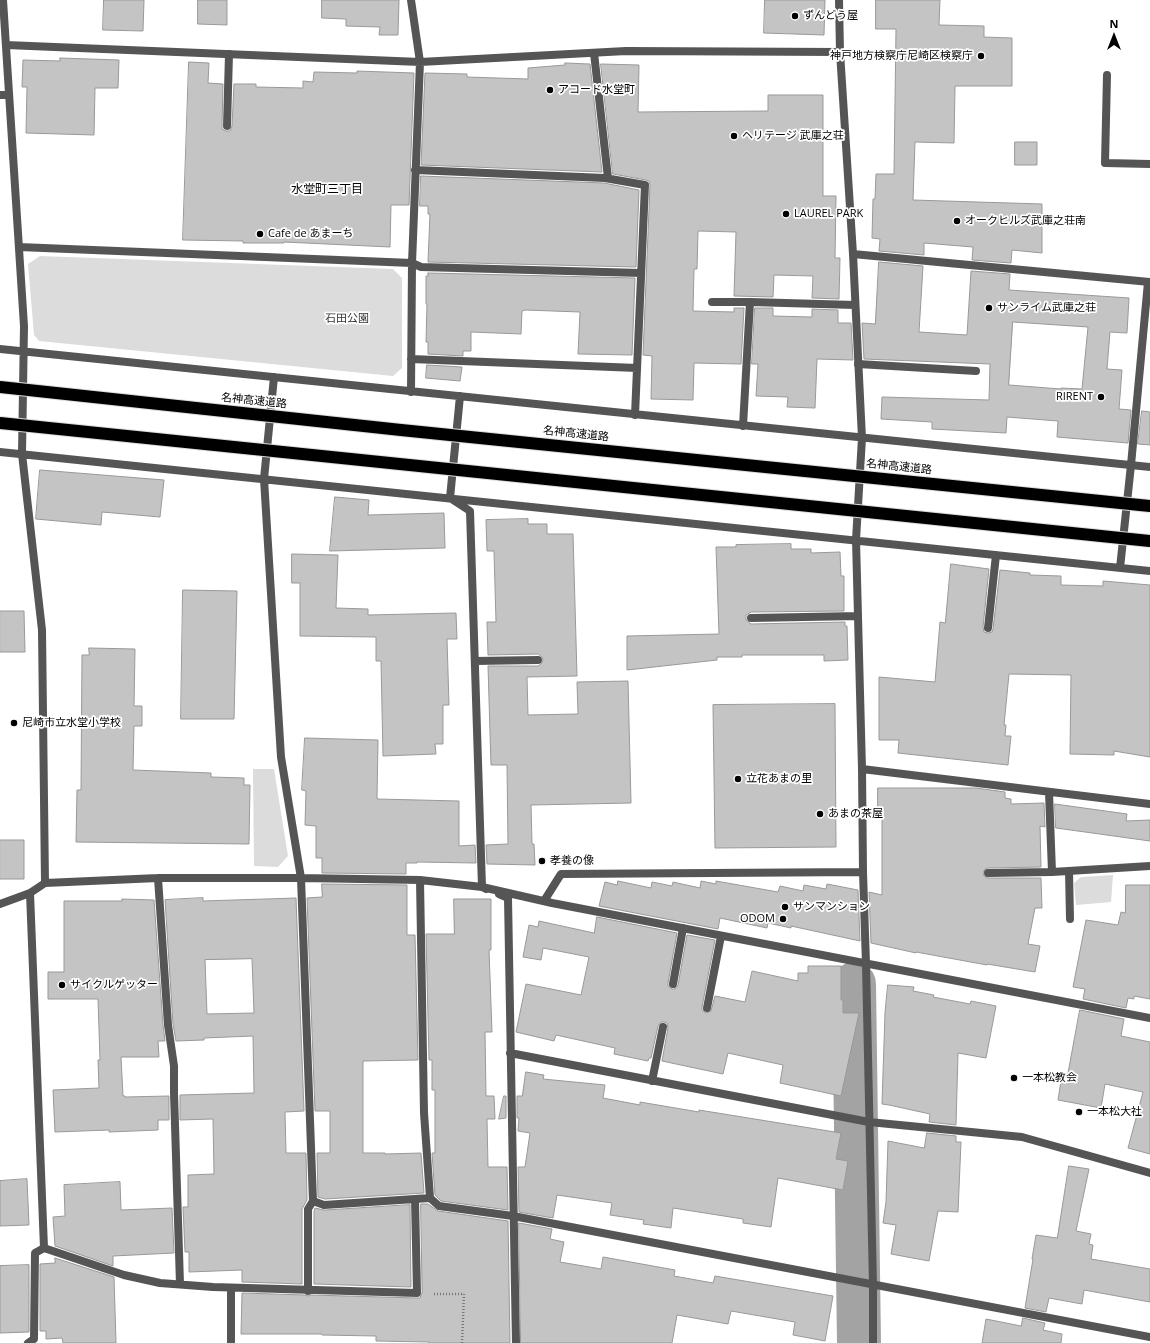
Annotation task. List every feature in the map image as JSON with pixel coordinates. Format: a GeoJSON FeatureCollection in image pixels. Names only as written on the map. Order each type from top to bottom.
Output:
{"type":"FeatureCollection","features":[{"type":"Feature","properties":{"kind":"highway","name":"名神高速道路"},"geometry":{"type":"LineString","coordinates":[[0,387],[393,429],[1150,506]]}},
{"type":"Feature","properties":{"kind":"highway"},"geometry":{"type":"LineString","coordinates":[[0,423],[1150,541]]}},
{"type":"Feature","properties":{"kind":"street"},"geometry":{"type":"LineString","coordinates":[[3,0],[6,45],[4,95],[19,247],[24,326],[22,454],[42,630],[45,882]]}},
{"type":"Feature","properties":{"kind":"street"},"geometry":{"type":"LineString","coordinates":[[411,392],[412,263],[420,62],[412,0]]}},
{"type":"Feature","properties":{"kind":"street"},"geometry":{"type":"LineString","coordinates":[[839,0],[840,52],[853,254],[862,438],[856,540],[873,1285],[873,1343]]}},
{"type":"Feature","properties":{"kind":"street"},"geometry":{"type":"LineString","coordinates":[[6,45],[420,62],[626,51],[840,52]]}},
{"type":"Feature","properties":{"kind":"street"},"geometry":{"type":"LineString","coordinates":[[594,53],[608,178]]}},
{"type":"Feature","properties":{"kind":"street"},"geometry":{"type":"LineString","coordinates":[[228,126],[229,54]]}},
{"type":"Feature","properties":{"kind":"street"},"geometry":{"type":"LineString","coordinates":[[1107,75],[1105,163],[1150,164]]}},
{"type":"Feature","properties":{"kind":"street"},"geometry":{"type":"LineString","coordinates":[[415,170],[608,178],[645,185],[635,415]]}},
{"type":"Feature","properties":{"kind":"street"},"geometry":{"type":"LineString","coordinates":[[19,247],[412,263],[421,267],[641,273]]}},
{"type":"Feature","properties":{"kind":"street"},"geometry":{"type":"LineString","coordinates":[[853,254],[1149,282],[1120,568]]}},
{"type":"Feature","properties":{"kind":"street"},"geometry":{"type":"LineString","coordinates":[[712,302],[855,305]]}},
{"type":"Feature","properties":{"kind":"street"},"geometry":{"type":"LineString","coordinates":[[743,426],[750,302]]}},
{"type":"Feature","properties":{"kind":"street"},"geometry":{"type":"LineString","coordinates":[[0,349],[1150,467]]}},
{"type":"Feature","properties":{"kind":"street"},"geometry":{"type":"LineString","coordinates":[[411,359],[637,368]]}},
{"type":"Feature","properties":{"kind":"street"},"geometry":{"type":"LineString","coordinates":[[858,364],[976,371]]}},
{"type":"Feature","properties":{"kind":"street"},"geometry":{"type":"LineString","coordinates":[[274,377],[264,479],[281,757],[301,878],[313,1201],[308,1209],[308,1291]]}},
{"type":"Feature","properties":{"kind":"street"},"geometry":{"type":"LineString","coordinates":[[450,498],[460,396]]}},
{"type":"Feature","properties":{"kind":"street"},"geometry":{"type":"LineString","coordinates":[[0,452],[1150,571]]}},
{"type":"Feature","properties":{"kind":"street"},"geometry":{"type":"LineString","coordinates":[[450,498],[470,511],[482,887]]}},
{"type":"Feature","properties":{"kind":"street"},"geometry":{"type":"LineString","coordinates":[[988,628],[996,555]]}},
{"type":"Feature","properties":{"kind":"street"},"geometry":{"type":"LineString","coordinates":[[751,618],[858,616]]}},
{"type":"Feature","properties":{"kind":"street"},"geometry":{"type":"LineString","coordinates":[[475,661],[538,660]]}},
{"type":"Feature","properties":{"kind":"street"},"geometry":{"type":"LineString","coordinates":[[862,769],[1150,804]]}},
{"type":"Feature","properties":{"kind":"street"},"geometry":{"type":"LineString","coordinates":[[1049,792],[1052,872]]}},
{"type":"Feature","properties":{"kind":"street"},"geometry":{"type":"LineString","coordinates":[[988,873],[1052,872],[1150,866]]}},
{"type":"Feature","properties":{"kind":"street"},"geometry":{"type":"LineString","coordinates":[[1069,871],[1070,919]]}},
{"type":"Feature","properties":{"kind":"street"},"geometry":{"type":"LineString","coordinates":[[544,901],[561,874],[863,872]]}},
{"type":"Feature","properties":{"kind":"street"},"geometry":{"type":"LineString","coordinates":[[158,878],[168,1024],[174,1066],[180,1284]]}},
{"type":"Feature","properties":{"kind":"street"},"geometry":{"type":"LineString","coordinates":[[0,904],[30,893],[45,882],[158,878],[420,880],[482,887],[544,901],[721,936],[1150,1018]]}},
{"type":"Feature","properties":{"kind":"street"},"geometry":{"type":"LineString","coordinates":[[420,880],[424,1113],[430,1198],[439,1206],[514,1216],[1150,1338]]}},
{"type":"Feature","properties":{"kind":"street"},"geometry":{"type":"LineString","coordinates":[[482,887],[508,898],[516,1343]]}},
{"type":"Feature","properties":{"kind":"street"},"geometry":{"type":"LineString","coordinates":[[30,893],[44,1248]]}},
{"type":"Feature","properties":{"kind":"street"},"geometry":{"type":"LineString","coordinates":[[673,984],[683,928]]}},
{"type":"Feature","properties":{"kind":"street"},"geometry":{"type":"LineString","coordinates":[[707,1008],[721,936]]}},
{"type":"Feature","properties":{"kind":"street"},"geometry":{"type":"LineString","coordinates":[[652,1081],[663,1027]]}},
{"type":"Feature","properties":{"kind":"street"},"geometry":{"type":"LineString","coordinates":[[510,1053],[856,1120],[1022,1137],[1150,1173]]}},
{"type":"Feature","properties":{"kind":"street"},"geometry":{"type":"LineString","coordinates":[[313,1201],[324,1205],[430,1198]]}},
{"type":"Feature","properties":{"kind":"street"},"geometry":{"type":"LineString","coordinates":[[28,1343],[34,1339],[35,1252],[44,1248],[124,1275],[160,1283],[308,1291],[417,1293],[415,1199]]}},
{"type":"Feature","properties":{"kind":"street"},"geometry":{"type":"LineString","coordinates":[[231,1343],[232,1288]]}},
{"type":"Feature","properties":{"kind":"path"},"geometry":{"type":"LineString","coordinates":[[417,1293],[464,1294],[462,1343]]}},
{"type":"Feature","properties":{"kind":"green space","name":"石田公園"},"geometry":{"type":"Polygon","coordinates":[[[40,256],[393,269],[402,278],[402,368],[393,376],[39,341],[34,335],[28,264],[40,256]]]}},
{"type":"Feature","properties":{"kind":"green space"},"geometry":{"type":"Polygon","coordinates":[[[253,769],[274,769],[288,856],[278,867],[254,866],[253,769]]]}},
{"type":"Feature","properties":{"kind":"green space"},"geometry":{"type":"Polygon","coordinates":[[[1113,875],[1111,902],[1076,905],[1074,883],[1081,877],[1113,875]]]}},
{"type":"Feature","properties":{"kind":"building"},"geometry":{"type":"Polygon","coordinates":[[[104,0],[144,0],[143,31],[103,30],[104,0]]]}},
{"type":"Feature","properties":{"kind":"building"},"geometry":{"type":"Polygon","coordinates":[[[198,0],[227,0],[227,25],[198,24],[198,0]]]}},
{"type":"Feature","properties":{"kind":"building"},"geometry":{"type":"Polygon","coordinates":[[[322,0],[399,0],[398,35],[379,35],[380,27],[346,26],[346,19],[322,18],[322,0]]]}},
{"type":"Feature","properties":{"kind":"building","name":"ずんどう屋"},"geometry":{"type":"Polygon","coordinates":[[[765,0],[825,0],[824,35],[764,33],[765,0]]]}},
{"type":"Feature","properties":{"kind":"building"},"geometry":{"type":"Polygon","coordinates":[[[876,0],[940,0],[939,25],[984,26],[984,37],[1012,38],[1012,86],[955,86],[954,143],[915,142],[913,200],[1042,204],[1042,253],[1012,250],[1011,263],[972,260],[973,247],[924,243],[924,255],[879,251],[880,239],[872,238],[873,199],[875,199],[876,174],[894,174],[896,29],[876,29],[876,0]]]}},
{"type":"Feature","properties":{"kind":"building"},"geometry":{"type":"Polygon","coordinates":[[[60,58],[119,60],[118,88],[95,88],[94,135],[26,133],[27,87],[22,87],[23,60],[60,61],[60,58]]]}},
{"type":"Feature","properties":{"kind":"building"},"geometry":{"type":"Polygon","coordinates":[[[189,62],[209,63],[208,83],[223,84],[222,129],[226,131],[230,131],[232,126],[234,84],[256,84],[256,87],[303,88],[303,81],[313,82],[314,72],[357,73],[357,71],[414,73],[409,205],[391,205],[390,247],[284,242],[243,243],[243,241],[183,240],[189,62]]]}},
{"type":"Feature","properties":{"kind":"building"},"geometry":{"type":"Polygon","coordinates":[[[565,63],[590,64],[602,172],[421,165],[425,73],[467,74],[467,77],[528,79],[528,68],[565,65],[565,63]]]}},
{"type":"Feature","properties":{"kind":"building"},"geometry":{"type":"Polygon","coordinates":[[[601,64],[639,65],[638,112],[768,111],[768,95],[823,95],[823,196],[836,196],[835,258],[840,258],[839,299],[812,298],[813,276],[774,275],[773,297],[734,296],[736,232],[698,231],[697,269],[694,269],[693,311],[734,312],[734,308],[744,308],[741,364],[694,363],[693,400],[651,399],[652,356],[643,355],[650,185],[649,181],[646,180],[613,174],[601,64]]]}},
{"type":"Feature","properties":{"kind":"building"},"geometry":{"type":"Polygon","coordinates":[[[1015,142],[1037,142],[1037,165],[1015,165],[1015,142]]]}},
{"type":"Feature","properties":{"kind":"building"},"geometry":{"type":"Polygon","coordinates":[[[421,176],[604,183],[639,190],[636,267],[428,262],[430,214],[428,214],[428,206],[420,206],[421,176]]]}},
{"type":"Feature","properties":{"kind":"building"},"geometry":{"type":"Polygon","coordinates":[[[879,262],[923,266],[919,332],[967,335],[971,271],[1010,274],[1009,290],[1129,298],[1127,333],[1110,332],[1107,369],[1122,370],[1119,409],[1131,410],[1128,443],[1057,437],[1058,421],[1007,417],[1006,433],[932,429],[932,422],[881,419],[882,397],[989,400],[990,364],[864,359],[862,323],[875,324],[879,262]],[[1013,322],[1009,385],[1082,389],[1088,327],[1013,322]]]}},
{"type":"Feature","properties":{"kind":"building"},"geometry":{"type":"Polygon","coordinates":[[[428,273],[635,278],[632,355],[578,354],[580,312],[525,310],[522,311],[521,334],[471,332],[471,351],[463,351],[463,356],[428,354],[428,342],[426,342],[426,276],[428,276],[428,273]]]}},
{"type":"Feature","properties":{"kind":"building"},"geometry":{"type":"Polygon","coordinates":[[[755,308],[773,308],[773,316],[812,317],[812,309],[838,310],[838,323],[851,323],[853,360],[817,359],[815,408],[787,407],[788,397],[756,396],[758,364],[752,364],[755,308]]]}},
{"type":"Feature","properties":{"kind":"building"},"geometry":{"type":"Polygon","coordinates":[[[427,365],[462,367],[460,381],[426,378],[427,365]]]}},
{"type":"Feature","properties":{"kind":"building"},"geometry":{"type":"Polygon","coordinates":[[[1142,411],[1150,412],[1150,445],[1138,444],[1142,411]]]}},
{"type":"Feature","properties":{"kind":"building"},"geometry":{"type":"Polygon","coordinates":[[[40,470],[164,480],[160,517],[102,512],[101,525],[36,519],[40,470]]]}},
{"type":"Feature","properties":{"kind":"building"},"geometry":{"type":"Polygon","coordinates":[[[335,497],[369,500],[368,515],[444,513],[445,548],[330,551],[335,497]]]}},
{"type":"Feature","properties":{"kind":"building"},"geometry":{"type":"Polygon","coordinates":[[[528,519],[528,524],[547,524],[547,534],[573,534],[577,676],[527,677],[528,715],[578,714],[577,682],[628,681],[631,803],[531,805],[532,844],[534,844],[535,865],[487,864],[486,845],[508,844],[507,765],[491,765],[488,666],[538,666],[543,660],[538,654],[488,655],[487,622],[496,622],[494,551],[487,551],[486,520],[528,519]]]}},
{"type":"Feature","properties":{"kind":"building"},"geometry":{"type":"Polygon","coordinates":[[[791,544],[791,549],[811,549],[811,553],[840,552],[841,576],[844,576],[844,611],[751,612],[746,615],[746,620],[751,624],[845,622],[845,626],[847,626],[848,660],[824,661],[824,655],[742,655],[742,657],[717,657],[717,660],[627,670],[627,636],[719,634],[716,547],[791,544]]]}},
{"type":"Feature","properties":{"kind":"building"},"geometry":{"type":"Polygon","coordinates":[[[292,554],[338,555],[336,608],[368,609],[368,615],[456,613],[457,639],[447,639],[449,705],[443,705],[443,744],[435,744],[436,754],[383,756],[381,661],[376,661],[376,637],[300,636],[300,583],[292,583],[292,554]]]}},
{"type":"Feature","properties":{"kind":"building"},"geometry":{"type":"Polygon","coordinates":[[[951,564],[989,569],[983,627],[984,632],[988,633],[992,632],[993,629],[1000,570],[1030,573],[1030,575],[1061,576],[1061,585],[1103,586],[1103,581],[1150,585],[1150,757],[1114,751],[1114,755],[1070,754],[1071,675],[1009,674],[1004,725],[1006,725],[1005,736],[1011,736],[1008,765],[898,753],[899,740],[879,740],[879,677],[935,682],[940,622],[945,623],[951,564]]]}},
{"type":"Feature","properties":{"kind":"building"},"geometry":{"type":"Polygon","coordinates":[[[183,590],[237,591],[234,719],[181,719],[183,590]]]}},
{"type":"Feature","properties":{"kind":"building"},"geometry":{"type":"Polygon","coordinates":[[[0,611],[24,611],[25,652],[0,652],[0,611]]]}},
{"type":"Feature","properties":{"kind":"building"},"geometry":{"type":"Polygon","coordinates":[[[89,648],[135,649],[134,706],[142,706],[142,726],[134,726],[133,770],[211,773],[211,777],[244,778],[244,785],[250,785],[249,844],[76,842],[77,790],[81,790],[82,655],[89,655],[89,648]]]}},
{"type":"Feature","properties":{"kind":"building","name":"立花あまの里"},"geometry":{"type":"Polygon","coordinates":[[[835,704],[836,847],[715,848],[713,705],[835,704]]]}},
{"type":"Feature","properties":{"kind":"building"},"geometry":{"type":"Polygon","coordinates":[[[305,738],[378,740],[377,799],[459,801],[459,846],[475,845],[476,863],[406,863],[406,874],[322,873],[322,858],[316,858],[316,826],[305,825],[306,791],[302,790],[305,738]]]}},
{"type":"Feature","properties":{"kind":"building"},"geometry":{"type":"Polygon","coordinates":[[[878,788],[976,788],[1005,792],[1005,798],[1011,799],[1011,804],[1044,803],[1045,827],[1040,826],[1041,867],[988,868],[985,869],[983,873],[984,876],[988,878],[1041,878],[1042,908],[1035,908],[1028,944],[1040,946],[1035,972],[916,953],[871,943],[869,892],[882,895],[882,808],[878,808],[878,788]]]}},
{"type":"Feature","properties":{"kind":"building"},"geometry":{"type":"Polygon","coordinates":[[[1055,804],[1127,814],[1126,821],[1150,820],[1150,841],[1056,828],[1055,804]]]}},
{"type":"Feature","properties":{"kind":"building"},"geometry":{"type":"Polygon","coordinates":[[[0,840],[24,840],[24,879],[0,879],[0,840]]]}},
{"type":"Feature","properties":{"kind":"building"},"geometry":{"type":"Polygon","coordinates":[[[618,881],[651,888],[652,882],[672,886],[673,882],[700,888],[701,881],[716,884],[716,881],[778,892],[780,886],[803,891],[804,885],[826,889],[827,884],[858,890],[860,941],[791,926],[791,928],[768,923],[767,928],[720,918],[718,929],[599,906],[605,882],[617,885],[618,881]]]}},
{"type":"Feature","properties":{"kind":"building"},"geometry":{"type":"Polygon","coordinates":[[[322,884],[407,885],[407,935],[415,935],[418,1060],[363,1061],[363,1153],[421,1153],[424,1193],[325,1199],[318,1197],[317,1153],[330,1153],[330,1111],[315,1111],[307,898],[322,897],[322,884]]]}},
{"type":"Feature","properties":{"kind":"building"},"geometry":{"type":"Polygon","coordinates":[[[1126,885],[1150,885],[1150,999],[1134,996],[1134,999],[1128,998],[1126,1008],[1083,999],[1085,989],[1073,987],[1086,920],[1118,925],[1121,912],[1125,913],[1126,885]]]}},
{"type":"Feature","properties":{"kind":"building"},"geometry":{"type":"Polygon","coordinates":[[[203,898],[203,901],[296,898],[304,1111],[285,1112],[286,1153],[306,1153],[307,1200],[302,1209],[302,1284],[242,1282],[242,1270],[189,1272],[189,1252],[185,1252],[183,1207],[188,1207],[188,1175],[214,1174],[213,1119],[180,1120],[180,1095],[254,1093],[253,1036],[176,1041],[173,1024],[165,900],[203,898]],[[252,959],[205,960],[207,1014],[254,1013],[252,959]]]}},
{"type":"Feature","properties":{"kind":"building"},"geometry":{"type":"Polygon","coordinates":[[[122,899],[154,900],[165,1041],[158,1041],[159,1057],[121,1057],[123,1096],[169,1096],[169,1120],[158,1120],[158,1130],[55,1132],[53,1090],[99,1088],[98,1060],[100,1060],[98,999],[48,999],[48,972],[64,972],[64,901],[122,901],[122,899]]]}},
{"type":"Feature","properties":{"kind":"building"},"geometry":{"type":"Polygon","coordinates":[[[454,899],[491,899],[491,950],[489,950],[492,1032],[485,1032],[486,1096],[494,1096],[495,1119],[487,1119],[488,1167],[507,1167],[508,1210],[441,1201],[435,1195],[432,1153],[435,1153],[435,1090],[432,1090],[432,1060],[429,1060],[426,934],[454,934],[454,899]]]}},
{"type":"Feature","properties":{"kind":"building"},"geometry":{"type":"Polygon","coordinates":[[[597,917],[677,933],[668,983],[668,986],[672,989],[675,989],[678,985],[687,935],[715,940],[702,1007],[702,1010],[706,1013],[711,1011],[715,996],[745,1002],[752,971],[798,981],[798,973],[808,973],[808,966],[841,966],[841,1000],[843,1000],[843,1013],[859,1013],[841,1096],[780,1083],[783,1065],[728,1053],[723,1074],[662,1061],[668,1028],[667,1023],[664,1022],[661,1022],[658,1026],[651,1058],[649,1058],[648,1061],[614,1054],[615,1048],[556,1035],[554,1041],[516,1032],[526,984],[581,995],[589,957],[543,948],[541,960],[523,957],[529,925],[538,927],[539,921],[594,933],[597,917]]]}},
{"type":"Feature","properties":{"kind":"building"},"geometry":{"type":"Polygon","coordinates":[[[888,985],[914,987],[913,991],[934,995],[933,997],[970,1004],[971,1001],[996,1006],[986,1058],[958,1053],[956,1125],[929,1122],[930,1114],[882,1104],[885,1013],[888,985]]]}},
{"type":"Feature","properties":{"kind":"building"},"geometry":{"type":"Polygon","coordinates":[[[1080,1010],[1124,1019],[1121,1036],[1150,1042],[1150,1154],[1128,1148],[1143,1092],[1105,1084],[1101,1108],[1058,1100],[1061,1081],[1066,1082],[1080,1010]]]}},
{"type":"Feature","properties":{"kind":"building"},"geometry":{"type":"Polygon","coordinates":[[[526,1072],[544,1075],[543,1079],[605,1085],[603,1098],[640,1105],[640,1102],[699,1112],[699,1110],[841,1133],[836,1159],[848,1161],[843,1190],[778,1178],[771,1227],[743,1223],[743,1219],[673,1208],[671,1228],[643,1224],[644,1220],[610,1215],[612,1203],[557,1195],[553,1218],[519,1212],[518,1167],[525,1167],[530,1133],[518,1131],[519,1118],[517,1118],[517,1096],[522,1096],[526,1072]]]}},
{"type":"Feature","properties":{"kind":"building"},"geometry":{"type":"Polygon","coordinates":[[[504,1096],[506,1096],[506,1118],[499,1119],[504,1096]]]}},
{"type":"Feature","properties":{"kind":"building"},"geometry":{"type":"Polygon","coordinates":[[[927,1133],[956,1136],[956,1142],[961,1142],[958,1212],[938,1211],[929,1261],[891,1254],[896,1225],[883,1223],[886,1202],[888,1141],[924,1148],[927,1133]]]}},
{"type":"Feature","properties":{"kind":"building"},"geometry":{"type":"Polygon","coordinates":[[[1069,1166],[1089,1169],[1076,1231],[1091,1234],[1089,1244],[1093,1245],[1091,1259],[1150,1269],[1150,1302],[1084,1290],[1082,1304],[1049,1298],[1046,1312],[1025,1308],[1036,1235],[1057,1238],[1069,1166]]]}},
{"type":"Feature","properties":{"kind":"building"},"geometry":{"type":"Polygon","coordinates":[[[27,1179],[29,1225],[0,1226],[0,1181],[27,1179]]]}},
{"type":"Feature","properties":{"kind":"building"},"geometry":{"type":"Polygon","coordinates":[[[120,1182],[121,1210],[172,1208],[174,1253],[113,1256],[113,1266],[55,1246],[53,1217],[65,1216],[64,1185],[120,1182]]]}},
{"type":"Feature","properties":{"kind":"building"},"geometry":{"type":"Polygon","coordinates":[[[421,1204],[428,1204],[438,1211],[508,1221],[510,1343],[429,1343],[376,1341],[376,1336],[322,1334],[241,1334],[242,1293],[420,1298],[422,1293],[421,1204]]]}},
{"type":"Feature","properties":{"kind":"building"},"geometry":{"type":"Polygon","coordinates":[[[410,1205],[411,1287],[314,1284],[315,1208],[324,1210],[410,1205]]]}},
{"type":"Feature","properties":{"kind":"building"},"geometry":{"type":"Polygon","coordinates":[[[519,1223],[552,1229],[550,1239],[564,1242],[560,1262],[601,1269],[603,1257],[675,1270],[674,1276],[713,1283],[715,1276],[833,1296],[825,1341],[793,1335],[795,1322],[731,1311],[728,1324],[677,1315],[672,1343],[521,1343],[519,1223]]]}},
{"type":"Feature","properties":{"kind":"building"},"geometry":{"type":"Polygon","coordinates":[[[55,1258],[114,1277],[116,1343],[63,1343],[62,1338],[46,1339],[46,1331],[40,1331],[40,1264],[55,1263],[55,1258]]]}},
{"type":"Feature","properties":{"kind":"building"},"geometry":{"type":"Polygon","coordinates":[[[29,1265],[29,1332],[0,1333],[0,1266],[29,1265]]]}},
{"type":"Feature","properties":{"kind":"building"},"geometry":{"type":"Polygon","coordinates":[[[1023,1318],[1045,1323],[1043,1330],[1062,1334],[1061,1343],[982,1343],[986,1319],[1021,1326],[1023,1318]]]}},
{"type":"Feature","properties":{"kind":"waterway"},"geometry":{"type":"LineString","coordinates":[[854,984],[859,1343]]}},
{"type":"Feature","properties":{"kind":"place","name":"ずんどう屋"},"geometry":{"type":"Point","coordinates":[795,16]}},
{"type":"Feature","properties":{"kind":"place","name":"神戸地方検察庁尼崎区検察庁"},"geometry":{"type":"Point","coordinates":[981,56]}},
{"type":"Feature","properties":{"kind":"place","name":"アコード水堂町"},"geometry":{"type":"Point","coordinates":[550,90]}},
{"type":"Feature","properties":{"kind":"place","name":"ヘリテージ 武庫之荘"},"geometry":{"type":"Point","coordinates":[734,136]}},
{"type":"Feature","properties":{"kind":"place","name":"LAUREL PARK"},"geometry":{"type":"Point","coordinates":[786,214]}},
{"type":"Feature","properties":{"kind":"place","name":"オークヒルズ武庫之荘南"},"geometry":{"type":"Point","coordinates":[957,221]}},
{"type":"Feature","properties":{"kind":"place","name":"Cafe de あまーち"},"geometry":{"type":"Point","coordinates":[260,234]}},
{"type":"Feature","properties":{"kind":"place","name":"サンライム武庫之荘"},"geometry":{"type":"Point","coordinates":[989,308]}},
{"type":"Feature","properties":{"kind":"place","name":"RIRENT"},"geometry":{"type":"Point","coordinates":[1101,397]}},
{"type":"Feature","properties":{"kind":"place","name":"尼崎市立水堂小学校"},"geometry":{"type":"Point","coordinates":[14,723]}},
{"type":"Feature","properties":{"kind":"place","name":"立花あまの里"},"geometry":{"type":"Point","coordinates":[738,779]}},
{"type":"Feature","properties":{"kind":"place","name":"あまの茶屋"},"geometry":{"type":"Point","coordinates":[820,814]}},
{"type":"Feature","properties":{"kind":"place","name":"孝養の像"},"geometry":{"type":"Point","coordinates":[542,861]}},
{"type":"Feature","properties":{"kind":"place","name":"サンマンション"},"geometry":{"type":"Point","coordinates":[785,907]}},
{"type":"Feature","properties":{"kind":"place","name":"ODOM"},"geometry":{"type":"Point","coordinates":[783,919]}},
{"type":"Feature","properties":{"kind":"place","name":"サイクルゲッター"},"geometry":{"type":"Point","coordinates":[62,985]}},
{"type":"Feature","properties":{"kind":"place","name":"一本松教会"},"geometry":{"type":"Point","coordinates":[1014,1078]}},
{"type":"Feature","properties":{"kind":"place","name":"一本松大社"},"geometry":{"type":"Point","coordinates":[1079,1112]}},
{"type":"Feature","properties":{"kind":"district","name":"水堂町三丁目"},"geometry":{"type":"Point","coordinates":[327,190]}}]}
